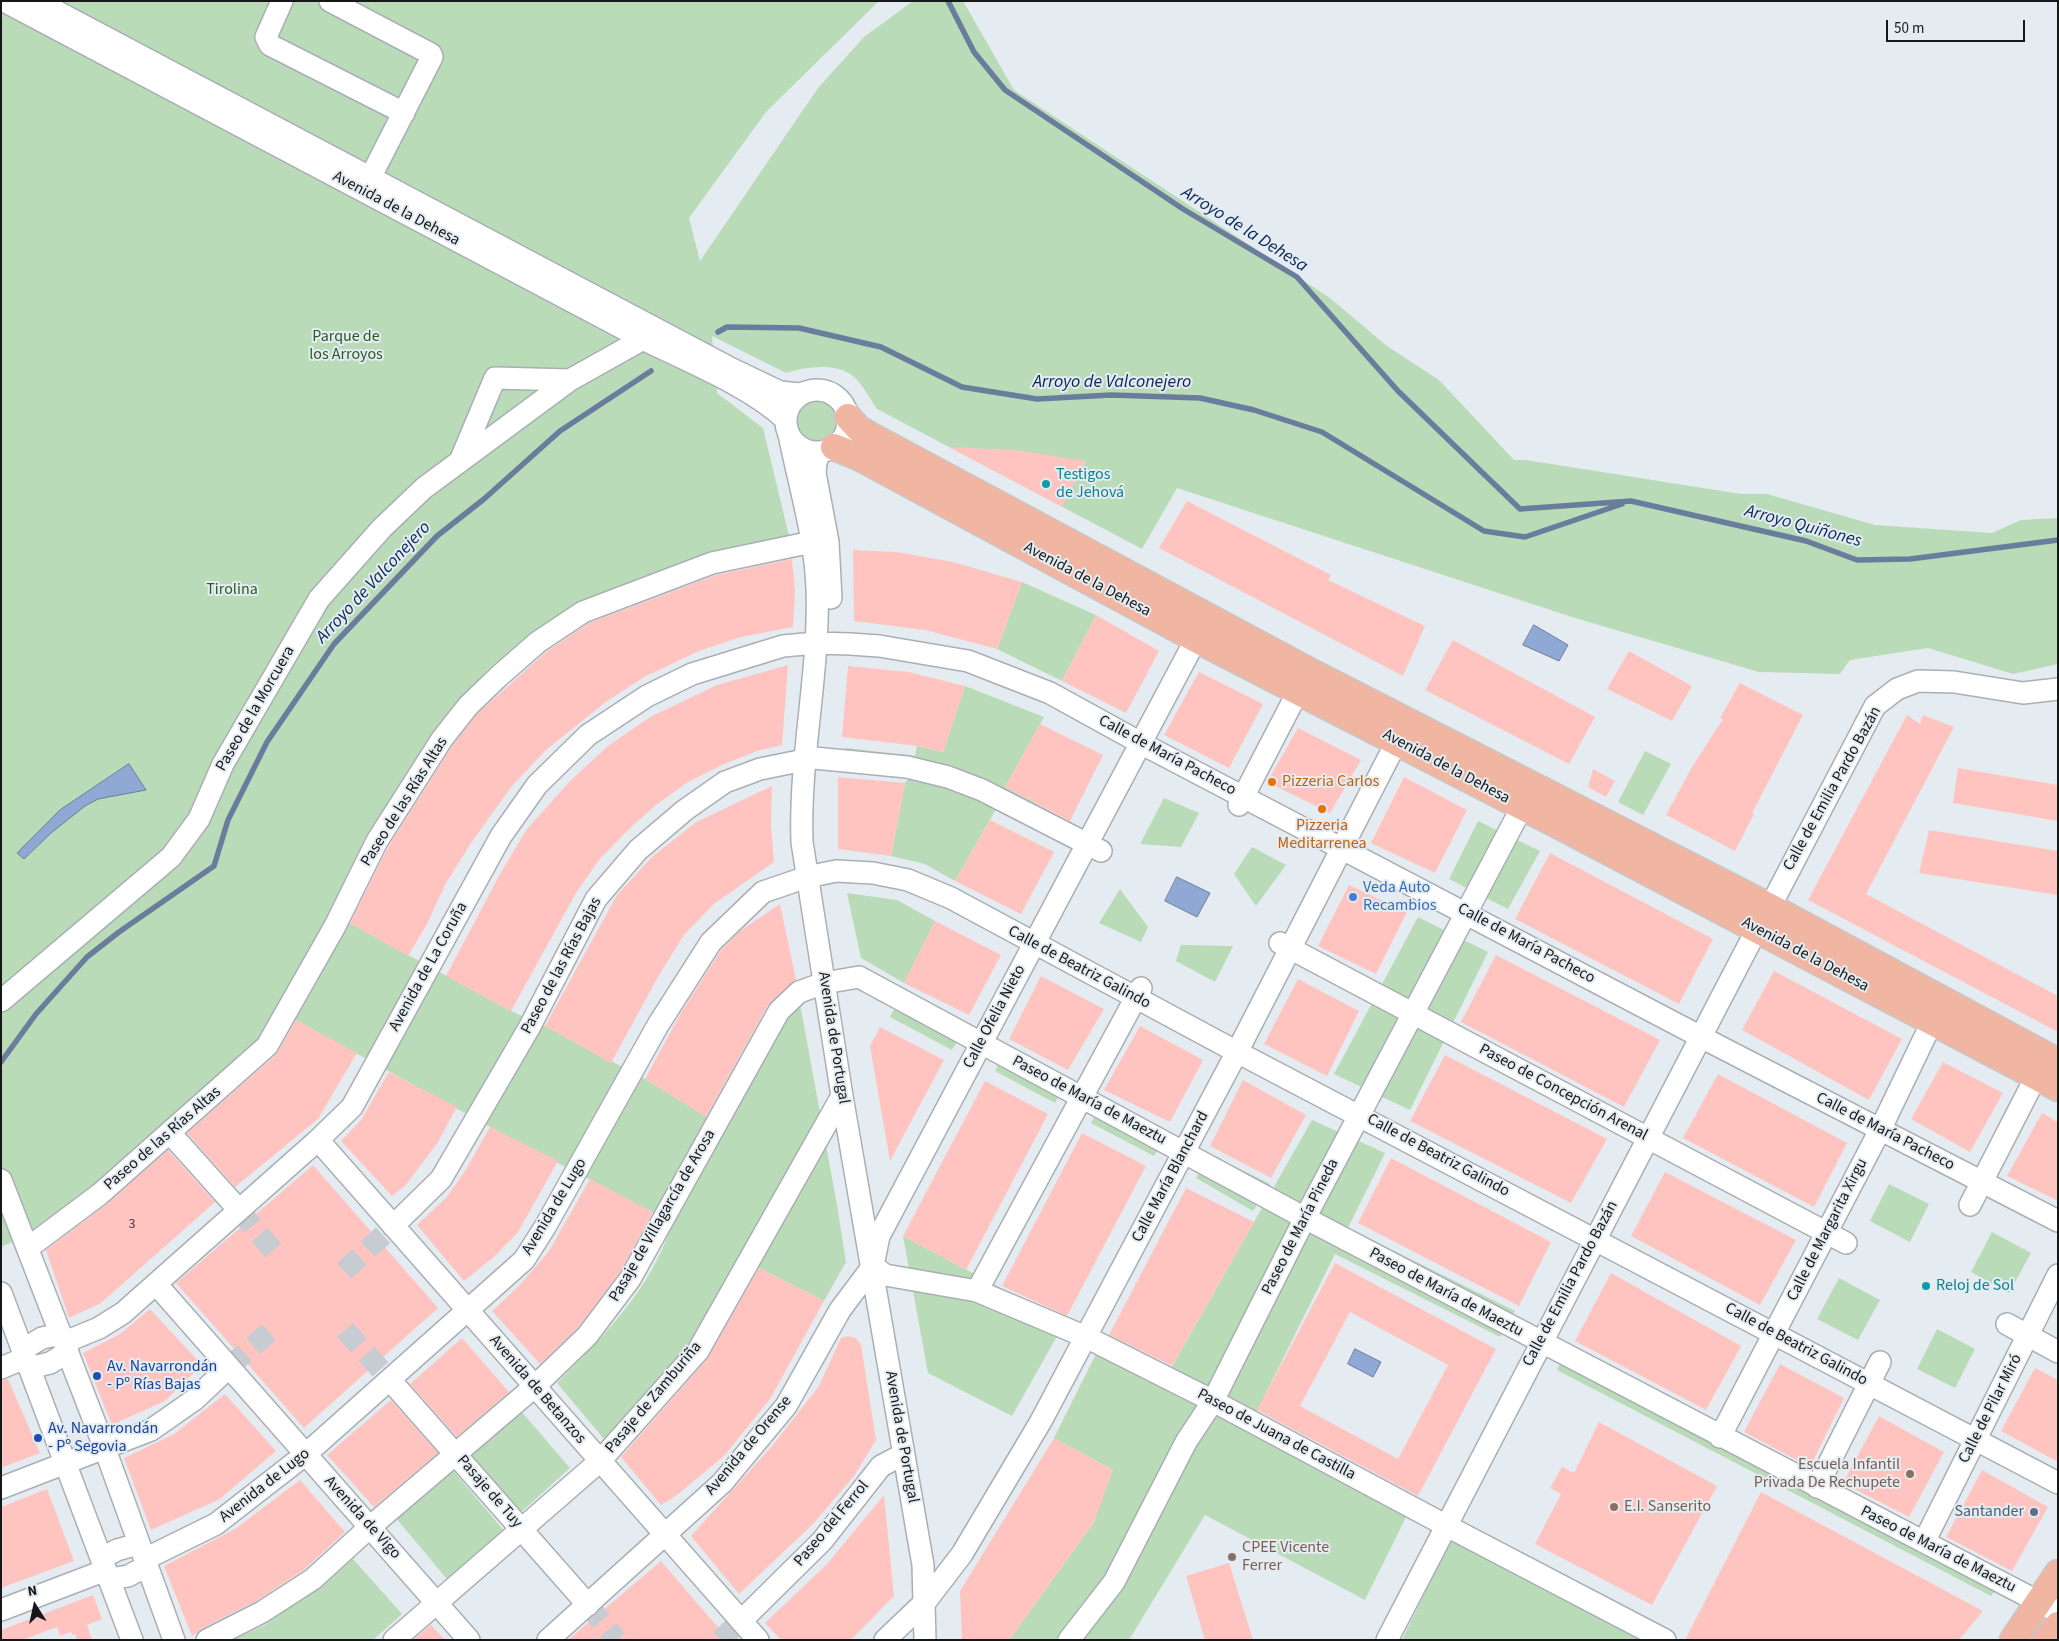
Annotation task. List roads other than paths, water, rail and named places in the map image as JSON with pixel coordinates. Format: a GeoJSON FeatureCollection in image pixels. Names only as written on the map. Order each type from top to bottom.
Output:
{"type":"FeatureCollection","features":[{"type":"Feature","properties":{"kind":"main road","name":"Avenida de la Dehesa"},"geometry":{"type":"LineString","coordinates":[[848,417],[858,429],[1304,681],[1397,741],[1932,1022],[2050,1071]]}},
{"type":"Feature","properties":{"kind":"main road","name":"Avenida de la Dehesa"},"geometry":{"type":"LineString","coordinates":[[827,450],[859,457],[1196,639],[1304,681],[1770,907],[2050,1071]]}},
{"type":"Feature","properties":{"kind":"main road"},"geometry":{"type":"LineString","coordinates":[[2013,1640],[2048,1607],[2058,1573]]}},
{"type":"Feature","properties":{"kind":"main road"},"geometry":{"type":"LineString","coordinates":[[2046,1640],[2058,1625]]}},
{"type":"Feature","properties":{"kind":"street","name":"Avenida de la Dehesa"},"geometry":{"type":"LineString","coordinates":[[4,1],[643,339],[725,380],[775,410],[802,448],[827,450]]}},
{"type":"Feature","properties":{"kind":"street","name":"Avenida de la Dehesa"},"geometry":{"type":"LineString","coordinates":[[37,1],[370,178],[780,392],[800,394],[816,390],[831,393],[845,407],[848,417]]}},
{"type":"Feature","properties":{"kind":"street"},"geometry":{"type":"LineString","coordinates":[[282,1],[266,37],[270,45],[404,113]]}},
{"type":"Feature","properties":{"kind":"street"},"geometry":{"type":"LineString","coordinates":[[330,1],[431,54],[431,61],[370,178]]}},
{"type":"Feature","properties":{"kind":"street","name":"Paseo de la Morcuera"},"geometry":{"type":"LineString","coordinates":[[1,1001],[171,857],[199,819],[224,764],[319,599],[382,528],[424,488],[570,380],[643,339]]}},
{"type":"Feature","properties":{"kind":"street"},"geometry":{"type":"LineString","coordinates":[[460,462],[495,378],[570,380]]}},
{"type":"Feature","properties":{"kind":"street"},"geometry":{"type":"LineString","coordinates":[[787,427],[790,405],[800,394]]}},
{"type":"Feature","properties":{"kind":"street"},"geometry":{"type":"LineString","coordinates":[[827,450],[845,434],[848,417]]}},
{"type":"Feature","properties":{"kind":"street","name":"Avenida de Portugal"},"geometry":{"type":"LineString","coordinates":[[787,427],[812,542],[823,643]]}},
{"type":"Feature","properties":{"kind":"street","name":"Avenida de Portugal"},"geometry":{"type":"LineString","coordinates":[[827,450],[816,462],[815,473],[828,542],[831,582],[809,758],[801,803],[802,842],[812,875],[830,982],[878,1236]]}},
{"type":"Feature","properties":{"kind":"street","name":"Paseo de las Rías Altas"},"geometry":{"type":"LineString","coordinates":[[28,1248],[100,1194],[267,1046],[332,931],[377,841],[442,739],[468,706],[498,677],[538,642],[583,612],[712,563],[812,542]]}},
{"type":"Feature","properties":{"kind":"street","name":"Calle Ofelia Nieto"},"geometry":{"type":"LineString","coordinates":[[878,1270],[878,1236],[1033,944],[1093,848],[1140,742],[1196,639]]}},
{"type":"Feature","properties":{"kind":"street","name":"Calle de María Pacheco"},"geometry":{"type":"LineString","coordinates":[[823,643],[879,646],[968,661],[1050,693],[1241,800],[1342,848],[1701,1037],[2058,1221]]}},
{"type":"Feature","properties":{"kind":"street","name":"Avenida de La Coruña"},"geometry":{"type":"LineString","coordinates":[[1,1368],[26,1359],[50,1363],[65,1343],[99,1328],[123,1313],[318,1140],[352,1107],[501,836],[537,785],[588,735],[647,696],[692,674],[782,646],[823,643]]}},
{"type":"Feature","properties":{"kind":"street"},"geometry":{"type":"LineString","coordinates":[[1241,800],[1304,681]]}},
{"type":"Feature","properties":{"kind":"street","name":"Calle de Emilia Pardo Bazán"},"geometry":{"type":"LineString","coordinates":[[1770,907],[1875,706],[1897,689],[1918,681],[1954,682],[2023,693],[2058,688]]}},
{"type":"Feature","properties":{"kind":"street","name":"Calle María Blanchard"},"geometry":{"type":"LineString","coordinates":[[885,1640],[931,1595],[962,1554],[1041,1421],[1237,1052],[1285,946],[1342,848],[1397,741]]}},
{"type":"Feature","properties":{"kind":"street","name":"Paseo de las Rías Bajas"},"geometry":{"type":"LineString","coordinates":[[393,1226],[441,1179],[530,1028],[596,899],[638,850],[685,810],[725,782],[760,769],[809,758],[907,767],[948,777],[982,790],[1093,848]]}},
{"type":"Feature","properties":{"kind":"street","name":"Paseo de María Pineda"},"geometry":{"type":"LineString","coordinates":[[1069,1640],[1114,1582],[1186,1442],[1213,1401],[1305,1218],[1522,807]]}},
{"type":"Feature","properties":{"kind":"street","name":"Calle de Beatriz Galindo"},"geometry":{"type":"LineString","coordinates":[[812,875],[836,871],[873,872],[908,880],[951,898],[1033,944],[1138,993],[1237,1052],[1596,1238],[2058,1483]]}},
{"type":"Feature","properties":{"kind":"street","name":"Avenida de Lugo"},"geometry":{"type":"LineString","coordinates":[[143,1556],[216,1524],[306,1454],[468,1312],[524,1260],[658,1025],[711,942],[763,892],[812,875]]}},
{"type":"Feature","properties":{"kind":"street","name":"Calle de Emilia Pardo Bazán"},"geometry":{"type":"LineString","coordinates":[[1387,1640],[1540,1342],[1757,930]]}},
{"type":"Feature","properties":{"kind":"street","name":"Paseo de Concepción Arenal"},"geometry":{"type":"LineString","coordinates":[[1285,946],[1846,1243]]}},
{"type":"Feature","properties":{"kind":"street","name":"Paseo de María de Maeztu"},"geometry":{"type":"LineString","coordinates":[[830,982],[859,977],[1305,1218],[1720,1437],[2048,1607]]}},
{"type":"Feature","properties":{"kind":"street","name":"Avenida de Portugal"},"geometry":{"type":"LineString","coordinates":[[830,982],[842,1096],[878,1270],[933,1561],[925,1640]]}},
{"type":"Feature","properties":{"kind":"street","name":"Pasaje de Villagarcía de Arosa"},"geometry":{"type":"LineString","coordinates":[[207,1640],[262,1612],[313,1579],[370,1526],[534,1387],[587,1336],[630,1279],[779,1012],[799,992],[830,982]]}},
{"type":"Feature","properties":{"kind":"street"},"geometry":{"type":"LineString","coordinates":[[977,1292],[1138,993]]}},
{"type":"Feature","properties":{"kind":"street","name":"Calle de Margarita Xirgu"},"geometry":{"type":"LineString","coordinates":[[1720,1437],[1880,1130],[1932,1022]]}},
{"type":"Feature","properties":{"kind":"street"},"geometry":{"type":"LineString","coordinates":[[1970,1205],[2050,1071]]}},
{"type":"Feature","properties":{"kind":"street","name":"Pasaje de Zamburiña"},"geometry":{"type":"LineString","coordinates":[[394,1640],[600,1461],[698,1351],[842,1096]]}},
{"type":"Feature","properties":{"kind":"street"},"geometry":{"type":"LineString","coordinates":[[170,1133],[239,1210]]}},
{"type":"Feature","properties":{"kind":"street","name":"Avenida de Betanzos"},"geometry":{"type":"LineString","coordinates":[[318,1140],[758,1640]]}},
{"type":"Feature","properties":{"kind":"street"},"geometry":{"type":"LineString","coordinates":[[1,1180],[105,1449],[174,1640]]}},
{"type":"Feature","properties":{"kind":"street","name":"Avenida de Portugal"},"geometry":{"type":"LineString","coordinates":[[878,1270],[904,1454],[923,1565],[931,1595],[936,1640]]}},
{"type":"Feature","properties":{"kind":"street","name":"Paseo de Juana de Castilla"},"geometry":{"type":"LineString","coordinates":[[878,1270],[977,1292],[1086,1337],[1213,1401],[1445,1526],[1665,1640]]}},
{"type":"Feature","properties":{"kind":"street","name":"Avenida de Orense"},"geometry":{"type":"LineString","coordinates":[[548,1640],[722,1483],[786,1406],[840,1310],[878,1270]]}},
{"type":"Feature","properties":{"kind":"street","name":"Calle de Pilar Miró"},"geometry":{"type":"LineString","coordinates":[[1924,1542],[2058,1275]]}},
{"type":"Feature","properties":{"kind":"street","name":"Avenida de Vigo"},"geometry":{"type":"LineString","coordinates":[[156,1284],[470,1640]]}},
{"type":"Feature","properties":{"kind":"street"},"geometry":{"type":"LineString","coordinates":[[1,1293],[132,1640]]}},
{"type":"Feature","properties":{"kind":"street"},"geometry":{"type":"LineString","coordinates":[[2007,1324],[2058,1352]]}},
{"type":"Feature","properties":{"kind":"street"},"geometry":{"type":"LineString","coordinates":[[1817,1487],[1880,1362]]}},
{"type":"Feature","properties":{"kind":"street"},"geometry":{"type":"LineString","coordinates":[[1,1488],[151,1430],[194,1400],[228,1367]]}},
{"type":"Feature","properties":{"kind":"street","name":"Pasaje de Tuy"},"geometry":{"type":"LineString","coordinates":[[390,1380],[588,1604]]}},
{"type":"Feature","properties":{"kind":"street","name":"Paseo del Ferrol"},"geometry":{"type":"LineString","coordinates":[[742,1621],[822,1541],[881,1466],[904,1454]]}},
{"type":"Feature","properties":{"kind":"street"},"geometry":{"type":"LineString","coordinates":[[1,1610],[106,1569],[117,1550],[143,1556]]}},
{"type":"Feature","properties":{"kind":"street"},"geometry":{"type":"LineString","coordinates":[[106,1569],[128,1576],[143,1556]]}},
{"type":"Feature","properties":{"kind":"water"},"geometry":{"type":"Polygon","coordinates":[[[1534,625],[1568,645],[1559,661],[1523,645],[1534,625]]]}},
{"type":"Feature","properties":{"kind":"water"},"geometry":{"type":"Polygon","coordinates":[[[129,764],[146,790],[98,799],[85,806],[51,833],[24,859],[17,853],[60,810],[129,764]]]}},
{"type":"Feature","properties":{"kind":"water"},"geometry":{"type":"Polygon","coordinates":[[[1177,877],[1210,893],[1197,917],[1165,901],[1177,877]]]}},
{"type":"Feature","properties":{"kind":"water"},"geometry":{"type":"Polygon","coordinates":[[[1355,1349],[1381,1362],[1373,1377],[1348,1364],[1355,1349]]]}},
{"type":"Feature","properties":{"kind":"waterway","name":"Arroyo de la Dehesa"},"geometry":{"type":"LineString","coordinates":[[948,1],[974,52],[1005,90],[1183,209],[1297,277],[1398,391],[1520,509],[1631,501],[1806,541],[1857,560],[1910,559],[2058,540]]}},
{"type":"Feature","properties":{"kind":"waterway","name":"Arroyo de Valconejero"},"geometry":{"type":"LineString","coordinates":[[718,332],[727,327],[799,328],[881,347],[962,387],[1037,399],[1111,395],[1200,398],[1254,410],[1322,432],[1484,531],[1525,537],[1622,504]]}},
{"type":"Feature","properties":{"kind":"waterway","name":"Arroyo de Valconejero"},"geometry":{"type":"LineString","coordinates":[[1,1062],[36,1014],[87,957],[119,932],[214,866],[228,820],[267,742],[334,644],[437,536],[484,499],[560,431],[651,371]]}},
{"type":"Feature","properties":{"kind":"tunnel"},"geometry":{"type":"LineString","coordinates":[[239,1210],[278,1256]]}},
{"type":"Feature","properties":{"kind":"tunnel"},"geometry":{"type":"LineString","coordinates":[[344,1271],[393,1226]]}},
{"type":"Feature","properties":{"kind":"tunnel"},"geometry":{"type":"LineString","coordinates":[[229,1367],[276,1326]]}},
{"type":"Feature","properties":{"kind":"tunnel"},"geometry":{"type":"LineString","coordinates":[[345,1330],[390,1380]]}},
{"type":"Feature","properties":{"kind":"tunnel"},"geometry":{"type":"LineString","coordinates":[[588,1605],[617,1640]]}},
{"type":"Feature","properties":{"kind":"tunnel"},"geometry":{"type":"LineString","coordinates":[[720,1640],[741,1621]]}},
{"type":"Feature","properties":{"kind":"place","name":"Testigos de Jehová"},"geometry":{"type":"Point","coordinates":[1046,484]}},
{"type":"Feature","properties":{"kind":"place","name":"Pizzeria Carlos"},"geometry":{"type":"Point","coordinates":[1272,782]}},
{"type":"Feature","properties":{"kind":"place","name":"Pizzeria Meditarrenea"},"geometry":{"type":"Point","coordinates":[1322,809]}},
{"type":"Feature","properties":{"kind":"place","name":"Veda Auto Recambios"},"geometry":{"type":"Point","coordinates":[1353,897]}},
{"type":"Feature","properties":{"kind":"place","name":"Reloj de Sol"},"geometry":{"type":"Point","coordinates":[1926,1286]}},
{"type":"Feature","properties":{"kind":"place","name":"Av. Navarrondán - Pº Rías Bajas"},"geometry":{"type":"Point","coordinates":[97,1376]}},
{"type":"Feature","properties":{"kind":"place","name":"Av. Navarrondán - Pº Segovia"},"geometry":{"type":"Point","coordinates":[38,1438]}},
{"type":"Feature","properties":{"kind":"place","name":"Escuela Infantil Privada De Rechupete"},"geometry":{"type":"Point","coordinates":[1910,1474]}},
{"type":"Feature","properties":{"kind":"place","name":"E.I. Sanserito"},"geometry":{"type":"Point","coordinates":[1614,1507]}},
{"type":"Feature","properties":{"kind":"place","name":"Santander"},"geometry":{"type":"Point","coordinates":[2034,1512]}},
{"type":"Feature","properties":{"kind":"place","name":"CPEE Vicente Ferrer"},"geometry":{"type":"Point","coordinates":[1232,1557]}},
{"type":"Feature","properties":{"kind":"park label","name":"Parque de los Arroyos"},"geometry":{"type":"Point","coordinates":[346,346]}},
{"type":"Feature","properties":{"kind":"park label","name":"Tirolina"},"geometry":{"type":"Point","coordinates":[232,590]}},
{"type":"Feature","properties":{"kind":"water label","name":"Arroyo Quiñones"},"geometry":{"type":"Point","coordinates":[1803,527]}}]}
